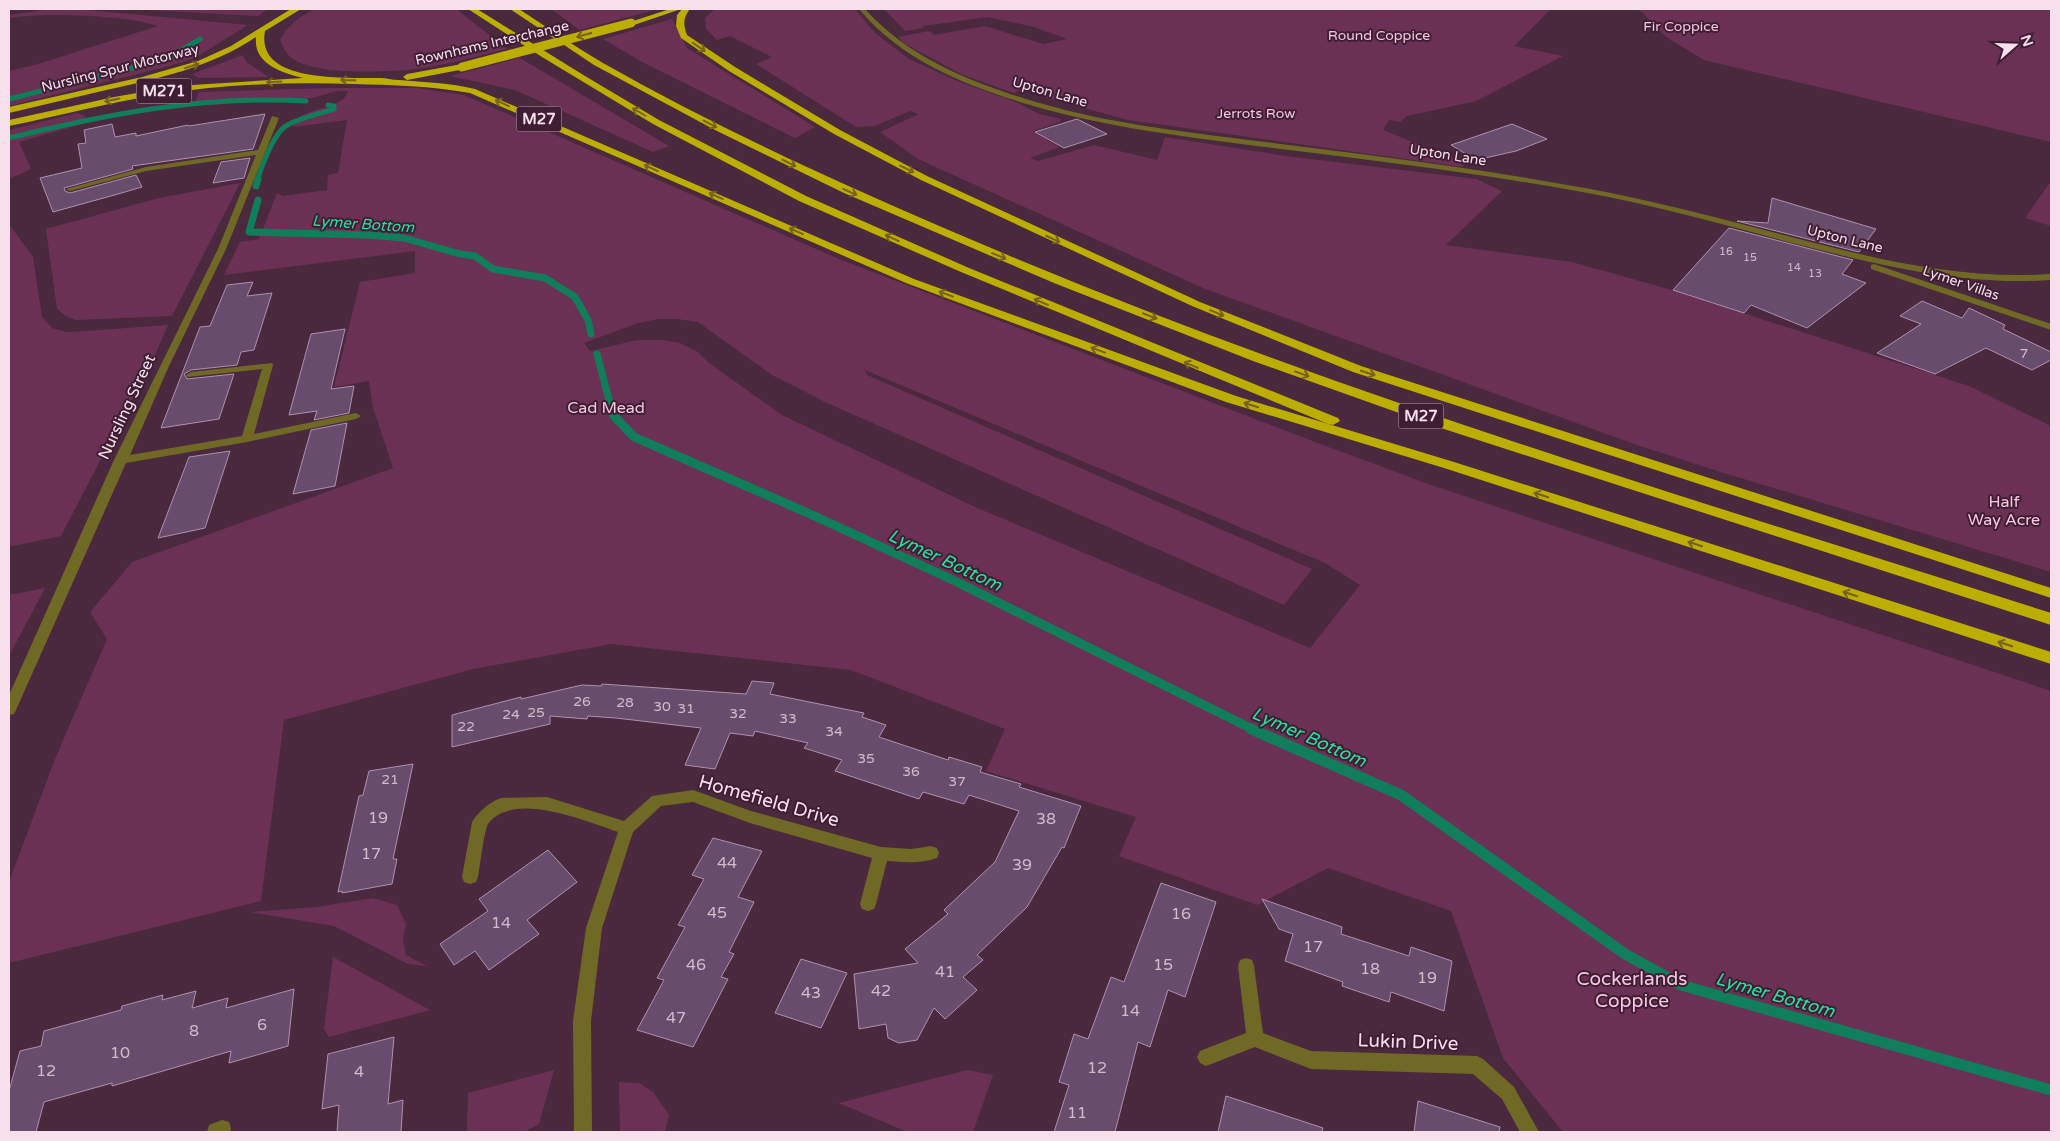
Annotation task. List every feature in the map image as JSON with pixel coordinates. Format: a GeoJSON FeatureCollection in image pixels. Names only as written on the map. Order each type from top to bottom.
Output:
{"type":"FeatureCollection","features":[{"type":"Feature","properties":{"kind":"highway"},"geometry":{"type":"LineString","coordinates":[[284,15],[291,9]]}},
{"type":"Feature","properties":{"kind":"highway","name":"M271"},"geometry":{"type":"LineString","coordinates":[[261,31],[284,15],[297,9]]}},
{"type":"Feature","properties":{"kind":"highway","name":"M27"},"geometry":{"type":"LineString","coordinates":[[472,9],[590,84],[665,127],[772,183],[923,252],[1234,383],[1449,465]]}},
{"type":"Feature","properties":{"kind":"highway","name":"M27"},"geometry":{"type":"LineString","coordinates":[[514,9],[597,63],[718,128],[848,191],[1058,281],[1257,358],[1449,426],[2051,619]]}},
{"type":"Feature","properties":{"kind":"highway","name":"Rownhams Interchange"},"geometry":{"type":"LineString","coordinates":[[261,31],[259,45],[263,56],[269,62],[297,74],[322,80],[374,81],[462,67],[632,23],[677,9]]}},
{"type":"Feature","properties":{"kind":"highway","name":"M27"},"geometry":{"type":"LineString","coordinates":[[686,9],[681,16],[680,26],[684,36],[732,69],[837,132],[924,178],[1196,304],[1358,369],[2051,593]]}},
{"type":"Feature","properties":{"kind":"highway","name":"Nursling Spur Motorway"},"geometry":{"type":"LineString","coordinates":[[9,110],[188,67],[222,54],[261,31]]}},
{"type":"Feature","properties":{"kind":"highway","name":"Nursling Spur Motorway"},"geometry":{"type":"LineString","coordinates":[[9,123],[84,106],[179,89],[227,84],[322,80]]}},
{"type":"Feature","properties":{"kind":"highway","name":"M27"},"geometry":{"type":"LineString","coordinates":[[374,81],[446,86],[478,93],[910,280],[1231,399],[1449,465],[2051,658]]}},
{"type":"Feature","properties":{"kind":"street","name":"Upton Lane"},"geometry":{"type":"LineString","coordinates":[[862,9],[890,37],[920,58],[997,92],[1110,123],[1422,164],[1583,190],[1659,206],[1864,259],[1962,275],[2004,279],[2051,277]]}},
{"type":"Feature","properties":{"kind":"street","name":"Nursling Street"},"geometry":{"type":"LineString","coordinates":[[9,710],[120,460],[222,249],[275,118]]}},
{"type":"Feature","properties":{"kind":"street"},"geometry":{"type":"LineString","coordinates":[[70,189],[146,169],[261,152]]}},
{"type":"Feature","properties":{"kind":"street","name":"Lymer Villas"},"geometry":{"type":"LineString","coordinates":[[1864,259],[1878,270],[2051,328]]}},
{"type":"Feature","properties":{"kind":"street"},"geometry":{"type":"LineString","coordinates":[[191,375],[268,364],[247,439]]}},
{"type":"Feature","properties":{"kind":"street"},"geometry":{"type":"LineString","coordinates":[[120,460],[247,439],[356,416]]}},
{"type":"Feature","properties":{"kind":"street","name":"Homefield Drive"},"geometry":{"type":"LineString","coordinates":[[583,1132],[582,1022],[594,928],[627,828],[657,800],[693,796],[750,817],[881,854],[911,856],[931,853]]}},
{"type":"Feature","properties":{"kind":"street"},"geometry":{"type":"LineString","coordinates":[[470,877],[480,822],[501,804],[547,803],[627,828]]}},
{"type":"Feature","properties":{"kind":"street"},"geometry":{"type":"LineString","coordinates":[[868,904],[881,854]]}},
{"type":"Feature","properties":{"kind":"street"},"geometry":{"type":"LineString","coordinates":[[1206,1056],[1255,1038],[1246,966]]}},
{"type":"Feature","properties":{"kind":"street","name":"Lukin Drive"},"geometry":{"type":"LineString","coordinates":[[1255,1038],[1311,1060],[1477,1065],[1508,1094],[1530,1132]]}},
{"type":"Feature","properties":{"kind":"green space"},"geometry":{"type":"Polygon","coordinates":[[[51,9],[77,9],[248,25],[195,58],[9,106],[9,71],[38,64],[158,26],[144,22],[106,17],[42,15],[9,18],[9,15],[51,9]]]}},
{"type":"Feature","properties":{"kind":"green space"},"geometry":{"type":"Polygon","coordinates":[[[132,9],[268,9],[258,16],[132,9]]]}},
{"type":"Feature","properties":{"kind":"green space"},"geometry":{"type":"Polygon","coordinates":[[[315,9],[456,9],[507,49],[408,70],[356,71],[318,68],[305,65],[293,59],[287,53],[280,40],[295,22],[315,9]]]}},
{"type":"Feature","properties":{"kind":"green space"},"geometry":{"type":"Polygon","coordinates":[[[551,9],[658,9],[580,30],[551,9]]]}},
{"type":"Feature","properties":{"kind":"green space","name":"Half Way Acre"},"geometry":{"type":"Polygon","coordinates":[[[715,9],[855,9],[875,33],[909,59],[962,83],[1016,102],[1039,114],[1061,119],[1060,122],[1033,131],[1059,147],[1030,158],[1038,161],[1094,145],[1157,160],[1165,137],[1286,156],[1476,179],[1502,191],[1446,245],[1572,262],[1672,290],[1969,386],[2051,426],[2051,572],[1637,445],[1203,288],[918,159],[880,132],[919,114],[910,111],[875,126],[856,127],[756,64],[772,57],[730,36],[717,40],[706,29],[705,18],[715,9]]]}},
{"type":"Feature","properties":{"kind":"green space"},"geometry":{"type":"Polygon","coordinates":[[[884,9],[1551,9],[1514,46],[1563,56],[1476,101],[1407,116],[1400,122],[1389,120],[1383,130],[1462,162],[1463,167],[1128,120],[1044,97],[1041,88],[1030,85],[1014,93],[963,75],[905,44],[898,37],[929,31],[934,35],[985,26],[1043,44],[1067,39],[1034,27],[988,17],[923,26],[924,28],[905,31],[884,9]]]}},
{"type":"Feature","properties":{"kind":"green space","name":"Fir Coppice"},"geometry":{"type":"Polygon","coordinates":[[[1635,9],[2051,9],[2051,142],[1704,60],[1666,37],[1642,12],[1635,9]]]}},
{"type":"Feature","properties":{"kind":"green space"},"geometry":{"type":"Polygon","coordinates":[[[672,19],[687,48],[815,127],[795,138],[642,62],[603,39],[672,19]]]}},
{"type":"Feature","properties":{"kind":"green space"},"geometry":{"type":"Polygon","coordinates":[[[243,55],[246,62],[269,77],[198,78],[192,74],[243,55]]]}},
{"type":"Feature","properties":{"kind":"green space"},"geometry":{"type":"Polygon","coordinates":[[[520,58],[669,146],[653,152],[515,90],[450,76],[520,58]]]}},
{"type":"Feature","properties":{"kind":"green space"},"geometry":{"type":"Polygon","coordinates":[[[328,88],[417,88],[464,95],[839,259],[1323,445],[1434,486],[2051,691],[2051,1132],[1563,1132],[1503,1058],[1451,911],[1328,868],[1257,905],[1119,856],[1136,817],[986,771],[1005,729],[851,670],[611,644],[473,669],[284,720],[261,901],[9,963],[9,882],[55,759],[107,639],[90,612],[132,562],[393,468],[373,408],[369,381],[334,387],[360,282],[415,273],[415,251],[224,275],[240,242],[259,239],[277,193],[283,196],[327,190],[328,175],[338,173],[347,120],[292,127],[304,114],[333,105],[345,97],[348,91],[337,91],[312,98],[194,106],[199,92],[328,88]],[[659,319],[638,323],[584,343],[590,351],[637,340],[663,340],[680,343],[698,352],[709,363],[782,415],[975,507],[1310,648],[1360,585],[1325,563],[865,370],[867,375],[1312,569],[1284,605],[825,402],[772,375],[698,322],[659,319]]]}},
{"type":"Feature","properties":{"kind":"green space"},"geometry":{"type":"Polygon","coordinates":[[[77,113],[84,116],[89,122],[19,142],[31,169],[9,179],[9,130],[77,113]]]}},
{"type":"Feature","properties":{"kind":"green space"},"geometry":{"type":"Polygon","coordinates":[[[2051,181],[2051,226],[2025,218],[2051,181]]]}},
{"type":"Feature","properties":{"kind":"green space"},"geometry":{"type":"Polygon","coordinates":[[[240,183],[172,316],[76,320],[66,316],[57,309],[46,229],[159,198],[240,183]]]}},
{"type":"Feature","properties":{"kind":"green space"},"geometry":{"type":"Polygon","coordinates":[[[9,224],[33,257],[42,317],[52,328],[67,332],[168,325],[155,355],[61,536],[9,547],[9,224]]]}},
{"type":"Feature","properties":{"kind":"green space"},"geometry":{"type":"Polygon","coordinates":[[[45,588],[9,656],[9,595],[45,588]]]}},
{"type":"Feature","properties":{"kind":"green space"},"geometry":{"type":"Polygon","coordinates":[[[373,898],[397,905],[406,924],[403,940],[406,955],[427,966],[408,964],[334,926],[250,912],[316,907],[373,898]]]}},
{"type":"Feature","properties":{"kind":"green space"},"geometry":{"type":"Polygon","coordinates":[[[333,957],[430,1010],[329,1037],[324,1029],[333,957]]]}},
{"type":"Feature","properties":{"kind":"green space"},"geometry":{"type":"Polygon","coordinates":[[[554,1070],[539,1124],[524,1132],[467,1132],[468,1093],[554,1070]]]}},
{"type":"Feature","properties":{"kind":"green space"},"geometry":{"type":"Polygon","coordinates":[[[967,1070],[993,1075],[973,1132],[907,1132],[839,1103],[967,1070]]]}},
{"type":"Feature","properties":{"kind":"green space"},"geometry":{"type":"Polygon","coordinates":[[[619,1082],[639,1083],[653,1092],[669,1115],[665,1132],[620,1132],[619,1082]]]}},
{"type":"Feature","properties":{"kind":"building"},"geometry":{"type":"Polygon","coordinates":[[[265,114],[253,149],[132,166],[133,169],[64,188],[65,191],[70,193],[136,175],[142,187],[118,194],[53,212],[40,178],[82,168],[78,144],[86,143],[84,130],[112,124],[115,137],[136,133],[136,136],[188,125],[265,114]]]}},
{"type":"Feature","properties":{"kind":"building"},"geometry":{"type":"Polygon","coordinates":[[[1077,119],[1107,134],[1064,148],[1035,132],[1077,119]]]}},
{"type":"Feature","properties":{"kind":"building"},"geometry":{"type":"Polygon","coordinates":[[[1512,124],[1547,139],[1516,151],[1476,160],[1451,145],[1512,124]]]}},
{"type":"Feature","properties":{"kind":"building"},"geometry":{"type":"Polygon","coordinates":[[[250,158],[244,178],[213,183],[221,162],[250,158]]]}},
{"type":"Feature","properties":{"kind":"building"},"geometry":{"type":"Polygon","coordinates":[[[1772,198],[1876,229],[1859,252],[1737,221],[1768,223],[1772,198]]]}},
{"type":"Feature","properties":{"kind":"building"},"geometry":{"type":"Polygon","coordinates":[[[1729,228],[1853,260],[1842,274],[1866,283],[1807,328],[1751,305],[1744,313],[1673,290],[1729,228]]]}},
{"type":"Feature","properties":{"kind":"building"},"geometry":{"type":"Polygon","coordinates":[[[253,282],[247,296],[272,293],[254,350],[241,352],[237,365],[191,370],[184,374],[187,379],[234,374],[219,419],[161,428],[200,327],[210,326],[227,285],[253,282]]]}},
{"type":"Feature","properties":{"kind":"building"},"geometry":{"type":"Polygon","coordinates":[[[1922,301],[1962,318],[1969,308],[2005,325],[2003,329],[2051,352],[2051,360],[2032,370],[1986,348],[1935,374],[1877,353],[1921,324],[1900,316],[1922,301]]]}},
{"type":"Feature","properties":{"kind":"building"},"geometry":{"type":"Polygon","coordinates":[[[345,329],[331,389],[354,386],[349,413],[314,420],[317,411],[289,415],[311,334],[345,329]]]}},
{"type":"Feature","properties":{"kind":"building"},"geometry":{"type":"Polygon","coordinates":[[[347,423],[335,486],[293,494],[311,430],[347,423]]]}},
{"type":"Feature","properties":{"kind":"building"},"geometry":{"type":"Polygon","coordinates":[[[230,451],[205,528],[158,538],[189,457],[230,451]]]}},
{"type":"Feature","properties":{"kind":"building"},"geometry":{"type":"Polygon","coordinates":[[[752,681],[774,683],[770,694],[864,713],[862,717],[886,725],[879,737],[948,760],[949,757],[982,767],[980,772],[1021,784],[1019,787],[1081,806],[1064,848],[1062,847],[1027,907],[977,955],[983,960],[963,977],[977,990],[945,1019],[934,1008],[917,1040],[899,1043],[888,1038],[886,1024],[859,1029],[854,974],[918,963],[905,949],[948,914],[944,910],[995,862],[1019,811],[969,795],[964,804],[923,792],[919,799],[835,771],[842,760],[804,748],[808,743],[755,731],[753,736],[730,733],[715,769],[685,765],[701,728],[616,718],[588,716],[587,719],[550,716],[550,724],[452,747],[452,715],[521,697],[521,699],[582,685],[601,686],[602,684],[746,694],[752,681]]]}},
{"type":"Feature","properties":{"kind":"building"},"geometry":{"type":"Polygon","coordinates":[[[413,764],[393,859],[397,859],[392,884],[342,893],[342,891],[338,892],[359,796],[363,795],[369,771],[413,764]]]}},
{"type":"Feature","properties":{"kind":"building"},"geometry":{"type":"Polygon","coordinates":[[[713,838],[762,851],[738,897],[754,902],[729,952],[734,954],[721,977],[728,979],[693,1047],[637,1030],[664,980],[657,978],[685,927],[678,925],[704,879],[692,875],[713,838]]]}},
{"type":"Feature","properties":{"kind":"building"},"geometry":{"type":"Polygon","coordinates":[[[548,850],[577,882],[527,920],[539,934],[489,970],[475,951],[454,965],[440,944],[488,911],[479,899],[548,850]]]}},
{"type":"Feature","properties":{"kind":"building"},"geometry":{"type":"Polygon","coordinates":[[[1161,883],[1216,902],[1185,997],[1168,990],[1150,1047],[1138,1042],[1115,1132],[1054,1132],[1069,1085],[1059,1082],[1074,1034],[1088,1039],[1111,977],[1124,982],[1161,883]]]}},
{"type":"Feature","properties":{"kind":"building"},"geometry":{"type":"Polygon","coordinates":[[[1262,899],[1342,927],[1341,934],[1409,956],[1411,947],[1452,961],[1444,1011],[1391,992],[1389,1002],[1342,986],[1343,982],[1285,961],[1293,934],[1279,929],[1262,899]]]}},
{"type":"Feature","properties":{"kind":"building"},"geometry":{"type":"Polygon","coordinates":[[[801,959],[847,973],[821,1028],[775,1013],[801,959]]]}},
{"type":"Feature","properties":{"kind":"building"},"geometry":{"type":"Polygon","coordinates":[[[294,989],[288,1046],[229,1063],[231,1051],[112,1086],[112,1083],[44,1102],[36,1132],[9,1132],[9,1091],[20,1051],[41,1046],[44,1031],[121,1010],[122,1006],[163,995],[162,1000],[196,991],[192,1008],[228,998],[226,1008],[294,989]]]}},
{"type":"Feature","properties":{"kind":"building"},"geometry":{"type":"Polygon","coordinates":[[[394,1037],[388,1104],[403,1100],[401,1132],[337,1132],[339,1105],[322,1109],[328,1054],[394,1037]]]}},
{"type":"Feature","properties":{"kind":"building"},"geometry":{"type":"Polygon","coordinates":[[[1226,1096],[1323,1128],[1322,1132],[1218,1132],[1226,1096]]]}},
{"type":"Feature","properties":{"kind":"building"},"geometry":{"type":"Polygon","coordinates":[[[1418,1101],[1500,1127],[1499,1132],[1414,1132],[1418,1101]]]}},
{"type":"Feature","properties":{"kind":"waterway","name":"Lymer Bottom"},"geometry":{"type":"LineString","coordinates":[[9,99],[156,62],[177,53],[200,39]]}},
{"type":"Feature","properties":{"kind":"waterway","name":"Lymer Bottom"},"geometry":{"type":"LineString","coordinates":[[9,138],[83,121],[156,108],[231,101],[306,101]]}},
{"type":"Feature","properties":{"kind":"waterway","name":"Lymer Bottom"},"geometry":{"type":"LineString","coordinates":[[257,181],[268,151],[281,130],[297,121],[334,109],[334,106],[328,105]]}},
{"type":"Feature","properties":{"kind":"waterway","name":"Lymer Bottom"},"geometry":{"type":"LineString","coordinates":[[256,186],[258,179]]}},
{"type":"Feature","properties":{"kind":"waterway","name":"Lymer Bottom"},"geometry":{"type":"LineString","coordinates":[[258,200],[249,232],[368,235],[404,238],[460,254],[475,256],[493,269],[545,278],[575,297],[588,320],[591,334]]}},
{"type":"Feature","properties":{"kind":"waterway","name":"Lymer Bottom"},"geometry":{"type":"LineString","coordinates":[[597,354],[614,416]]}},
{"type":"Feature","properties":{"kind":"waterway","name":"Lymer Bottom"},"geometry":{"type":"LineString","coordinates":[[614,416],[634,437],[808,513],[955,581],[1254,730]]}},
{"type":"Feature","properties":{"kind":"waterway","name":"Lymer Bottom"},"geometry":{"type":"LineString","coordinates":[[1251,729],[1401,795],[1625,954],[1681,985],[2051,1090]]}},
{"type":"Feature","properties":{"kind":"park label","name":"Round Coppice"},"geometry":{"type":"Point","coordinates":[1379,35]}},
{"type":"Feature","properties":{"kind":"park label","name":"Jerrots Row"},"geometry":{"type":"Point","coordinates":[1256,113]}},
{"type":"Feature","properties":{"kind":"park label","name":"Cad Mead"},"geometry":{"type":"Point","coordinates":[606,408]}},
{"type":"Feature","properties":{"kind":"park label","name":"Cockerlands Coppice"},"geometry":{"type":"Point","coordinates":[1632,990]}}]}
